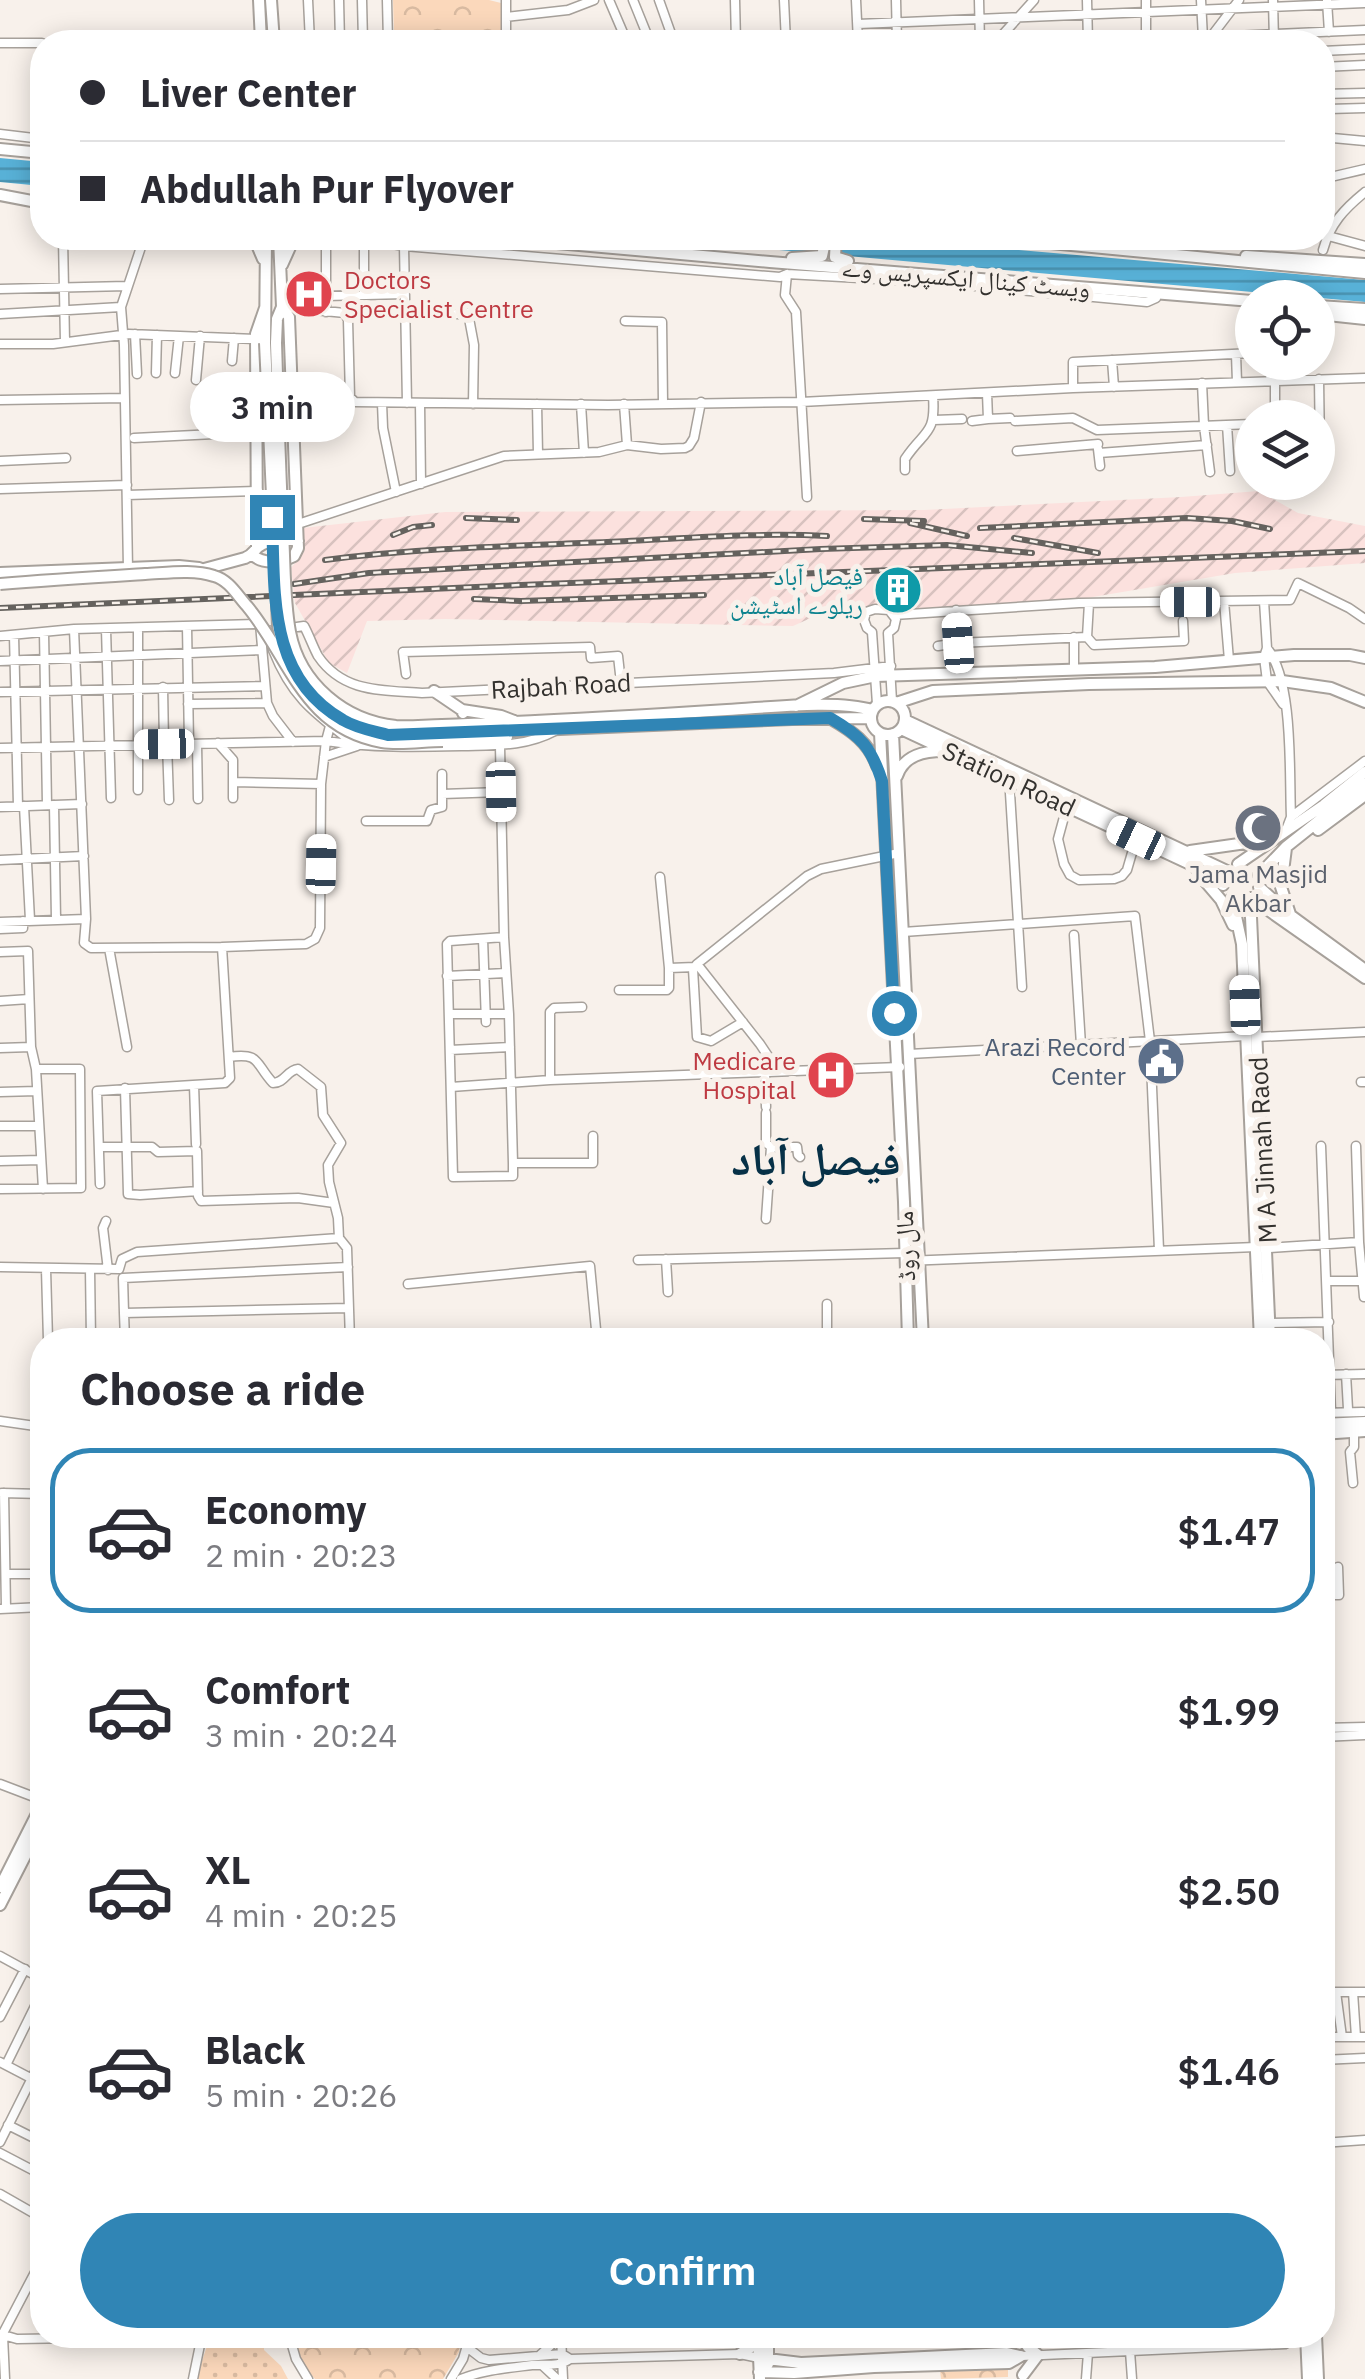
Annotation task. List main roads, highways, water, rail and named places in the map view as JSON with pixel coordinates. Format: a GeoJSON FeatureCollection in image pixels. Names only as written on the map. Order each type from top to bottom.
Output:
{"type":"FeatureCollection","features":[{"type":"Feature","properties":{"kind":"main road"},"geometry":{"type":"LineString","coordinates":[[260,0],[261,30]]}},
{"type":"Feature","properties":{"kind":"main road"},"geometry":{"type":"LineString","coordinates":[[271,0],[273,30]]}},
{"type":"Feature","properties":{"kind":"main road"},"geometry":{"type":"LineString","coordinates":[[0,148],[30,149]]}},
{"type":"Feature","properties":{"kind":"main road"},"geometry":{"type":"LineString","coordinates":[[0,195],[30,199]]}},
{"type":"Feature","properties":{"kind":"main road"},"geometry":{"type":"LineString","coordinates":[[260,250],[266,275]]}},
{"type":"Feature","properties":{"kind":"main road"},"geometry":{"type":"LineString","coordinates":[[266,250],[266,342],[280,466],[291,636],[299,660],[328,698],[371,721],[442,733],[465,724],[796,706],[860,706],[873,711]]}},
{"type":"Feature","properties":{"kind":"main road"},"geometry":{"type":"LineString","coordinates":[[279,250],[282,307],[288,318],[298,541],[296,554],[290,558],[265,561],[255,551],[255,432],[266,342],[282,307]]}},
{"type":"Feature","properties":{"kind":"main road"},"geometry":{"type":"LineString","coordinates":[[280,270],[289,250]]}},
{"type":"Feature","properties":{"kind":"main road","name":"ویسٹ کینال ایکسپریس وے"},"geometry":{"type":"LineString","coordinates":[[638,250],[1235,302]]}},
{"type":"Feature","properties":{"kind":"main road"},"geometry":{"type":"LineString","coordinates":[[828,250],[829,254]]}},
{"type":"Feature","properties":{"kind":"main road"},"geometry":{"type":"LineString","coordinates":[[829,254],[831,250]]}},
{"type":"Feature","properties":{"kind":"main road"},"geometry":{"type":"LineString","coordinates":[[1196,250],[1365,274]]}},
{"type":"Feature","properties":{"kind":"main road"},"geometry":{"type":"LineString","coordinates":[[1211,250],[1365,264]]}},
{"type":"Feature","properties":{"kind":"main road"},"geometry":{"type":"LineString","coordinates":[[711,257],[816,258],[829,254],[839,260],[927,273]]}},
{"type":"Feature","properties":{"kind":"main road"},"geometry":{"type":"LineString","coordinates":[[1106,289],[1156,298],[1235,303]]}},
{"type":"Feature","properties":{"kind":"main road"},"geometry":{"type":"LineString","coordinates":[[1335,307],[1365,310]]}},
{"type":"Feature","properties":{"kind":"main road"},"geometry":{"type":"LineString","coordinates":[[1335,316],[1365,319]]}},
{"type":"Feature","properties":{"kind":"main road"},"geometry":{"type":"LineString","coordinates":[[0,586],[179,577],[231,563],[265,543],[298,541]]}},
{"type":"Feature","properties":{"kind":"main road"},"geometry":{"type":"LineString","coordinates":[[0,574],[179,566],[201,569]]}},
{"type":"Feature","properties":{"kind":"main road"},"geometry":{"type":"LineString","coordinates":[[0,586],[178,572],[217,576],[226,581],[262,626],[308,700],[348,731],[383,742],[442,733],[830,718],[873,711],[933,690],[1282,681],[1331,688],[1365,704]]}},
{"type":"Feature","properties":{"kind":"main road","name":"Rajbah Road"},"geometry":{"type":"LineString","coordinates":[[796,706],[843,683],[891,671],[918,674],[1154,666],[1268,654],[1365,658]]}},
{"type":"Feature","properties":{"kind":"main road"},"geometry":{"type":"LineString","coordinates":[[1044,670],[1044,686]]}},
{"type":"Feature","properties":{"kind":"main road"},"geometry":{"type":"LineString","coordinates":[[918,674],[920,694]]}},
{"type":"Feature","properties":{"kind":"main road"},"geometry":{"type":"LineString","coordinates":[[434,691],[462,710],[520,723]]}},
{"type":"Feature","properties":{"kind":"main road"},"geometry":{"type":"LineString","coordinates":[[873,711],[873,727],[880,733],[900,728],[904,710],[894,702]]}},
{"type":"Feature","properties":{"kind":"main road"},"geometry":{"type":"LineString","coordinates":[[462,710],[465,724]]}},
{"type":"Feature","properties":{"kind":"main road"},"geometry":{"type":"LineString","coordinates":[[830,718],[854,732],[873,754],[888,783],[910,758],[926,750],[950,750]]}},
{"type":"Feature","properties":{"kind":"main road","name":"Station Road"},"geometry":{"type":"LineString","coordinates":[[900,728],[1192,865],[1223,885]]}},
{"type":"Feature","properties":{"kind":"main road","name":"Station Road"},"geometry":{"type":"LineString","coordinates":[[900,728],[1226,871]]}},
{"type":"Feature","properties":{"kind":"main road","name":"مال روڈ"},"geometry":{"type":"LineString","coordinates":[[900,728],[888,783],[886,856],[905,1062],[922,1328]]}},
{"type":"Feature","properties":{"kind":"main road","name":"مال روڈ"},"geometry":{"type":"LineString","coordinates":[[880,733],[900,853],[908,1328]]}},
{"type":"Feature","properties":{"kind":"main road"},"geometry":{"type":"LineString","coordinates":[[1249,899],[1286,847],[1365,772]]}},
{"type":"Feature","properties":{"kind":"main road"},"geometry":{"type":"LineString","coordinates":[[1252,1037],[1242,944],[1232,898],[1223,885],[1226,871],[1271,839],[1365,784]]}},
{"type":"Feature","properties":{"kind":"main road"},"geometry":{"type":"LineString","coordinates":[[1296,839],[1306,839],[1365,795]]}},
{"type":"Feature","properties":{"kind":"main road"},"geometry":{"type":"LineString","coordinates":[[1189,852],[1271,839]]}},
{"type":"Feature","properties":{"kind":"main road"},"geometry":{"type":"LineString","coordinates":[[1286,847],[1281,887],[1288,919]]}},
{"type":"Feature","properties":{"kind":"main road"},"geometry":{"type":"LineString","coordinates":[[1238,864],[1250,866],[1288,919],[1365,978]]}},
{"type":"Feature","properties":{"kind":"main road"},"geometry":{"type":"LineString","coordinates":[[1192,865],[1221,900],[1242,944]]}},
{"type":"Feature","properties":{"kind":"main road"},"geometry":{"type":"LineString","coordinates":[[1232,898],[1249,899],[1288,919],[1365,970]]}},
{"type":"Feature","properties":{"kind":"main road","name":"M A Jinnah Raod"},"geometry":{"type":"LineString","coordinates":[[1249,899],[1262,1247],[1270,1328]]}},
{"type":"Feature","properties":{"kind":"main road"},"geometry":{"type":"LineString","coordinates":[[1252,930],[1266,920],[1288,919]]}},
{"type":"Feature","properties":{"kind":"main road","name":"M A Jinnah Raod"},"geometry":{"type":"LineString","coordinates":[[1260,1328],[1262,1247]]}},
{"type":"Feature","properties":{"kind":"main road"},"geometry":{"type":"LineString","coordinates":[[1335,1422],[1364,1417]]}},
{"type":"Feature","properties":{"kind":"main road"},"geometry":{"type":"LineString","coordinates":[[1335,1433],[1360,1432]]}},
{"type":"Feature","properties":{"kind":"main road"},"geometry":{"type":"LineString","coordinates":[[0,1887],[30,1826]]}},
{"type":"Feature","properties":{"kind":"main road"},"geometry":{"type":"LineString","coordinates":[[0,1905],[30,1846]]}},
{"type":"Feature","properties":{"kind":"main road"},"geometry":{"type":"LineString","coordinates":[[740,2354],[749,2348]]}},
{"type":"Feature","properties":{"kind":"main road"},"geometry":{"type":"LineString","coordinates":[[1021,2348],[1023,2377]]}},
{"type":"Feature","properties":{"kind":"main road"},"geometry":{"type":"LineString","coordinates":[[1023,2377],[1038,2355],[1030,2348]]}},
{"type":"Feature","properties":{"kind":"main road"},"geometry":{"type":"LineString","coordinates":[[1306,2348],[1308,2379]]}},
{"type":"Feature","properties":{"kind":"main road"},"geometry":{"type":"LineString","coordinates":[[1317,2348],[1318,2379]]}},
{"type":"Feature","properties":{"kind":"main road"},"geometry":{"type":"LineString","coordinates":[[766,2369],[1007,2353],[1021,2356]]}},
{"type":"Feature","properties":{"kind":"main road"},"geometry":{"type":"LineString","coordinates":[[766,2369],[791,2376],[874,2373],[1009,2363],[1021,2356]]}},
{"type":"Feature","properties":{"kind":"water"},"geometry":{"type":"Polygon","coordinates":[[[0,158],[30,161],[30,185],[0,182],[0,158]]]}},
{"type":"Feature","properties":{"kind":"water"},"geometry":{"type":"Polygon","coordinates":[[[780,250],[1019,250],[1365,280],[1365,302],[1335,299],[1335,280],[1235,280],[1235,290],[780,250]]]}},
{"type":"Feature","properties":{"kind":"railway"},"geometry":{"type":"LineString","coordinates":[[466,518],[517,520]]}},
{"type":"Feature","properties":{"kind":"railway"},"geometry":{"type":"LineString","coordinates":[[980,528],[1187,518],[1270,529]]}},
{"type":"Feature","properties":{"kind":"railway"},"geometry":{"type":"LineString","coordinates":[[864,519],[924,521]]}},
{"type":"Feature","properties":{"kind":"railway"},"geometry":{"type":"LineString","coordinates":[[910,523],[967,536]]}},
{"type":"Feature","properties":{"kind":"railway"},"geometry":{"type":"LineString","coordinates":[[393,535],[432,525]]}},
{"type":"Feature","properties":{"kind":"railway"},"geometry":{"type":"LineString","coordinates":[[325,560],[501,546],[745,535],[827,536]]}},
{"type":"Feature","properties":{"kind":"railway"},"geometry":{"type":"LineString","coordinates":[[1014,538],[1098,553]]}},
{"type":"Feature","properties":{"kind":"railway"},"geometry":{"type":"LineString","coordinates":[[294,584],[369,573],[821,549],[947,545],[1032,553]]}},
{"type":"Feature","properties":{"kind":"railway"},"geometry":{"type":"LineString","coordinates":[[0,608],[1365,551]]}},
{"type":"Feature","properties":{"kind":"railway"},"geometry":{"type":"LineString","coordinates":[[474,599],[704,595]]}},
{"type":"Feature","properties":{"kind":"place","name":"Doctors Specialist Centre"},"geometry":{"type":"Point","coordinates":[309,294]}},
{"type":"Feature","properties":{"kind":"place","name":"فیصل آباد ریلوے اسٹیشن"},"geometry":{"type":"Point","coordinates":[898,590]}},
{"type":"Feature","properties":{"kind":"place","name":"Jama Masjid Akbar"},"geometry":{"type":"Point","coordinates":[1258,828]}},
{"type":"Feature","properties":{"kind":"place","name":"Arazi Record Center"},"geometry":{"type":"Point","coordinates":[1161,1061]}},
{"type":"Feature","properties":{"kind":"place","name":"Medicare Hospital"},"geometry":{"type":"Point","coordinates":[831,1075]}},
{"type":"Feature","properties":{"kind":"district","name":"فیصل آباد"},"geometry":{"type":"Point","coordinates":[816,1159]}}]}
